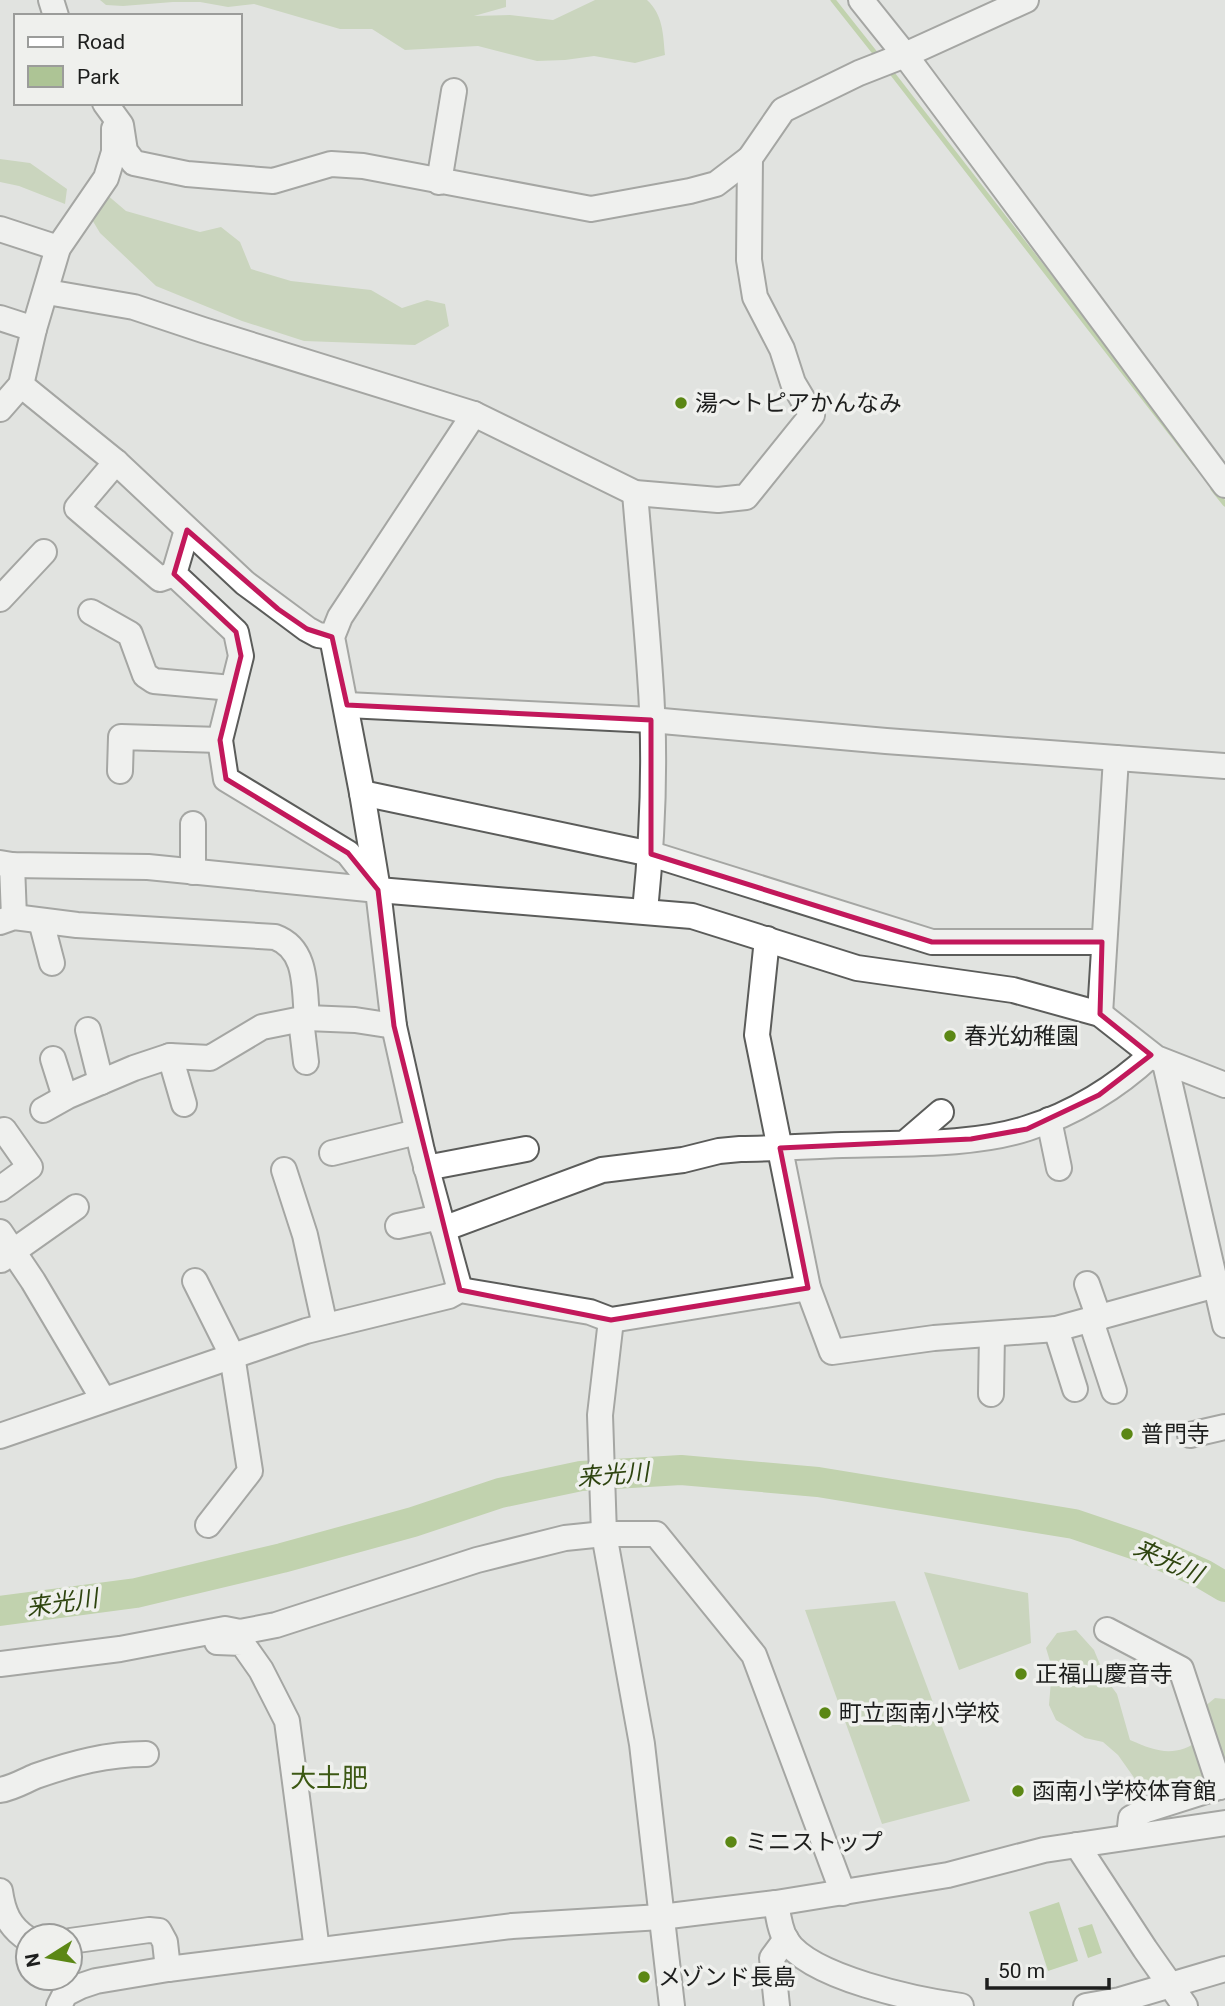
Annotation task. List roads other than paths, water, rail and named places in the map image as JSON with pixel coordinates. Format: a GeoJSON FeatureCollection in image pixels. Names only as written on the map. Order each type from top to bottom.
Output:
{"type":"FeatureCollection","features":[{"type":"Feature","properties":{"kind":"street"},"geometry":{"type":"LineString","coordinates":[[861,0],[898,57],[1225,485]]}},
{"type":"Feature","properties":{"kind":"street"},"geometry":{"type":"LineString","coordinates":[[110,111],[121,125],[125,151],[134,163],[187,174],[273,181],[331,164],[363,166],[591,209],[716,184],[750,158],[783,110],[859,73],[1026,0]]}},
{"type":"Feature","properties":{"kind":"street"},"geometry":{"type":"LineString","coordinates":[[439,182],[454,91]]}},
{"type":"Feature","properties":{"kind":"street"},"geometry":{"type":"LineString","coordinates":[[0,410],[21,385],[58,248],[106,178],[114,152],[110,111]]}},
{"type":"Feature","properties":{"kind":"street"},"geometry":{"type":"LineString","coordinates":[[47,292],[134,307],[474,414],[635,493],[718,500],[746,497],[812,415],[793,383],[782,349],[755,297],[749,260],[750,158]]}},
{"type":"Feature","properties":{"kind":"street"},"geometry":{"type":"LineString","coordinates":[[0,229],[58,248]]}},
{"type":"Feature","properties":{"kind":"street"},"geometry":{"type":"LineString","coordinates":[[0,318],[34,329]]}},
{"type":"Feature","properties":{"kind":"street"},"geometry":{"type":"LineString","coordinates":[[21,385],[116,462],[187,530],[278,609],[307,629],[332,637]]}},
{"type":"Feature","properties":{"kind":"street"},"geometry":{"type":"LineString","coordinates":[[460,1290],[417,1132],[394,1026],[378,890],[347,705],[332,637],[340,617],[474,414]]}},
{"type":"Feature","properties":{"kind":"street"},"geometry":{"type":"LineString","coordinates":[[116,462],[77,508],[160,579],[174,574]]}},
{"type":"Feature","properties":{"kind":"street"},"geometry":{"type":"LineString","coordinates":[[635,493],[650,678],[653,768],[651,854],[645,911]]}},
{"type":"Feature","properties":{"kind":"street"},"geometry":{"type":"LineString","coordinates":[[174,574],[187,530]]}},
{"type":"Feature","properties":{"kind":"street"},"geometry":{"type":"LineString","coordinates":[[0,598],[44,552]]}},
{"type":"Feature","properties":{"kind":"street"},"geometry":{"type":"LineString","coordinates":[[174,574],[236,632],[241,656],[220,740],[226,779],[348,853],[378,890]]}},
{"type":"Feature","properties":{"kind":"street"},"geometry":{"type":"LineString","coordinates":[[91,612],[130,634],[145,675],[154,681],[232,688]]}},
{"type":"Feature","properties":{"kind":"street"},"geometry":{"type":"LineString","coordinates":[[347,705],[651,720],[1225,766]]}},
{"type":"Feature","properties":{"kind":"street"},"geometry":{"type":"LineString","coordinates":[[120,771],[121,737],[220,740]]}},
{"type":"Feature","properties":{"kind":"street"},"geometry":{"type":"LineString","coordinates":[[1100,1014],[1102,942],[1116,758]]}},
{"type":"Feature","properties":{"kind":"street"},"geometry":{"type":"LineString","coordinates":[[362,793],[651,854],[932,942],[1102,942]]}},
{"type":"Feature","properties":{"kind":"street"},"geometry":{"type":"LineString","coordinates":[[193,824],[193,872]]}},
{"type":"Feature","properties":{"kind":"street"},"geometry":{"type":"LineString","coordinates":[[306,1062],[298,954],[288,941],[275,937],[7,920],[6,864],[148,867],[378,890],[692,916],[857,968],[1013,990],[1100,1014],[1158,1059],[1225,1085]]}},
{"type":"Feature","properties":{"kind":"street"},"geometry":{"type":"LineString","coordinates":[[41,921],[52,964]]}},
{"type":"Feature","properties":{"kind":"street"},"geometry":{"type":"LineString","coordinates":[[767,939],[757,1035],[808,1288],[830,1349],[835,1353],[934,1338],[1056,1329],[1216,1284]]}},
{"type":"Feature","properties":{"kind":"street"},"geometry":{"type":"LineString","coordinates":[[43,1110],[65,1097],[170,1056],[210,1058],[262,1027],[304,1019],[355,1020],[394,1026]]}},
{"type":"Feature","properties":{"kind":"street"},"geometry":{"type":"LineString","coordinates":[[88,1030],[101,1082]]}},
{"type":"Feature","properties":{"kind":"street"},"geometry":{"type":"LineString","coordinates":[[170,1056],[184,1104]]}},
{"type":"Feature","properties":{"kind":"street"},"geometry":{"type":"LineString","coordinates":[[53,1059],[65,1097]]}},
{"type":"Feature","properties":{"kind":"street"},"geometry":{"type":"LineString","coordinates":[[398,1226],[441,1223],[602,1170],[683,1160],[719,1151],[905,1143],[1007,1134],[1049,1120],[1100,1095],[1158,1059]]}},
{"type":"Feature","properties":{"kind":"street"},"geometry":{"type":"LineString","coordinates":[[1158,1059],[1225,1325]]}},
{"type":"Feature","properties":{"kind":"street"},"geometry":{"type":"LineString","coordinates":[[905,1143],[941,1112]]}},
{"type":"Feature","properties":{"kind":"street"},"geometry":{"type":"LineString","coordinates":[[1049,1120],[1059,1168]]}},
{"type":"Feature","properties":{"kind":"street"},"geometry":{"type":"LineString","coordinates":[[0,1133],[4,1130],[30,1167],[0,1189]]}},
{"type":"Feature","properties":{"kind":"street"},"geometry":{"type":"LineString","coordinates":[[332,1153],[417,1132]]}},
{"type":"Feature","properties":{"kind":"street"},"geometry":{"type":"LineString","coordinates":[[426,1168],[526,1149]]}},
{"type":"Feature","properties":{"kind":"street"},"geometry":{"type":"LineString","coordinates":[[284,1170],[304,1236],[326,1326]]}},
{"type":"Feature","properties":{"kind":"street"},"geometry":{"type":"LineString","coordinates":[[76,1207],[4,1248],[103,1399]]}},
{"type":"Feature","properties":{"kind":"street"},"geometry":{"type":"LineString","coordinates":[[195,1281],[232,1355],[250,1471],[208,1525]]}},
{"type":"Feature","properties":{"kind":"street"},"geometry":{"type":"LineString","coordinates":[[1087,1284],[1114,1391]]}},
{"type":"Feature","properties":{"kind":"street"},"geometry":{"type":"LineString","coordinates":[[3,1429],[326,1326],[449,1296],[460,1290],[590,1312],[611,1320],[808,1288]]}},
{"type":"Feature","properties":{"kind":"street"},"geometry":{"type":"LineString","coordinates":[[611,1320],[600,1433],[604,1534],[642,1745],[672,2006]]}},
{"type":"Feature","properties":{"kind":"street"},"geometry":{"type":"LineString","coordinates":[[1056,1329],[1075,1389]]}},
{"type":"Feature","properties":{"kind":"street"},"geometry":{"type":"LineString","coordinates":[[991,1394],[992,1334]]}},
{"type":"Feature","properties":{"kind":"street"},"geometry":{"type":"LineString","coordinates":[[1190,1435],[1225,1427]]}},
{"type":"Feature","properties":{"kind":"street"},"geometry":{"type":"LineString","coordinates":[[0,1664],[120,1649],[225,1629],[240,1632],[276,1625],[477,1560],[565,1538],[604,1534],[656,1534],[754,1656],[843,1893]]}},
{"type":"Feature","properties":{"kind":"street"},"geometry":{"type":"LineString","coordinates":[[1107,1630],[1181,1669],[1222,1786],[1138,1814],[1131,1818],[1129,1836]]}},
{"type":"Feature","properties":{"kind":"street"},"geometry":{"type":"LineString","coordinates":[[173,1639],[242,1643],[261,1670],[287,1721],[317,1950]]}},
{"type":"Feature","properties":{"kind":"street"},"geometry":{"type":"LineString","coordinates":[[0,1790],[71,1764],[116,1754],[146,1754]]}},
{"type":"Feature","properties":{"kind":"street"},"geometry":{"type":"LineString","coordinates":[[58,2006],[65,1994],[81,1986],[169,1969],[512,1926],[661,1917],[776,1903],[948,1875],[1044,1850],[1225,1823]]}},
{"type":"Feature","properties":{"kind":"street"},"geometry":{"type":"LineString","coordinates":[[1077,1845],[1185,2006]]}},
{"type":"Feature","properties":{"kind":"street"},"geometry":{"type":"LineString","coordinates":[[0,1891],[3,1913],[14,1928]]}},
{"type":"Feature","properties":{"kind":"street"},"geometry":{"type":"LineString","coordinates":[[776,1903],[786,1939],[797,1953],[832,1973],[925,2001],[961,2006]]}},
{"type":"Feature","properties":{"kind":"street"},"geometry":{"type":"LineString","coordinates":[[84,1939],[159,1931],[165,1942],[169,1969]]}},
{"type":"Feature","properties":{"kind":"street"},"geometry":{"type":"LineString","coordinates":[[777,2006],[772,1958],[786,1939]]}},
{"type":"Feature","properties":{"kind":"street"},"geometry":{"type":"LineString","coordinates":[[1086,2006],[1120,2000],[1225,1969]]}},
{"type":"Feature","properties":{"kind":"waterway"},"geometry":{"type":"LineString","coordinates":[[833,0],[879,58]]}},
{"type":"Feature","properties":{"kind":"waterway"},"geometry":{"type":"LineString","coordinates":[[888,68],[1195,464]]}},
{"type":"Feature","properties":{"kind":"waterway"},"geometry":{"type":"LineString","coordinates":[[1213,489],[1225,504]]}},
{"type":"Feature","properties":{"kind":"waterway","name":"来光川"},"geometry":{"type":"LineString","coordinates":[[0,1611],[136,1593],[282,1558],[413,1522],[500,1493],[581,1476],[681,1470],[818,1482],[1074,1524],[1142,1547],[1203,1574],[1225,1587]]}},
{"type":"Feature","properties":{"kind":"place","name":"湯～トピアかんなみ"},"geometry":{"type":"Point","coordinates":[681,403]}},
{"type":"Feature","properties":{"kind":"place","name":"春光幼稚園"},"geometry":{"type":"Point","coordinates":[950,1036]}},
{"type":"Feature","properties":{"kind":"place","name":"普門寺"},"geometry":{"type":"Point","coordinates":[1127,1434]}},
{"type":"Feature","properties":{"kind":"place","name":"正福山慶音寺"},"geometry":{"type":"Point","coordinates":[1021,1674]}},
{"type":"Feature","properties":{"kind":"place","name":"町立函南小学校"},"geometry":{"type":"Point","coordinates":[825,1713]}},
{"type":"Feature","properties":{"kind":"place","name":"函南小学校体育館"},"geometry":{"type":"Point","coordinates":[1018,1791]}},
{"type":"Feature","properties":{"kind":"place","name":"ミニストップ"},"geometry":{"type":"Point","coordinates":[731,1842]}},
{"type":"Feature","properties":{"kind":"place","name":"メゾンド長島"},"geometry":{"type":"Point","coordinates":[644,1977]}},
{"type":"Feature","properties":{"kind":"district","name":"大土肥"},"geometry":{"type":"Point","coordinates":[329,1778]}}]}
